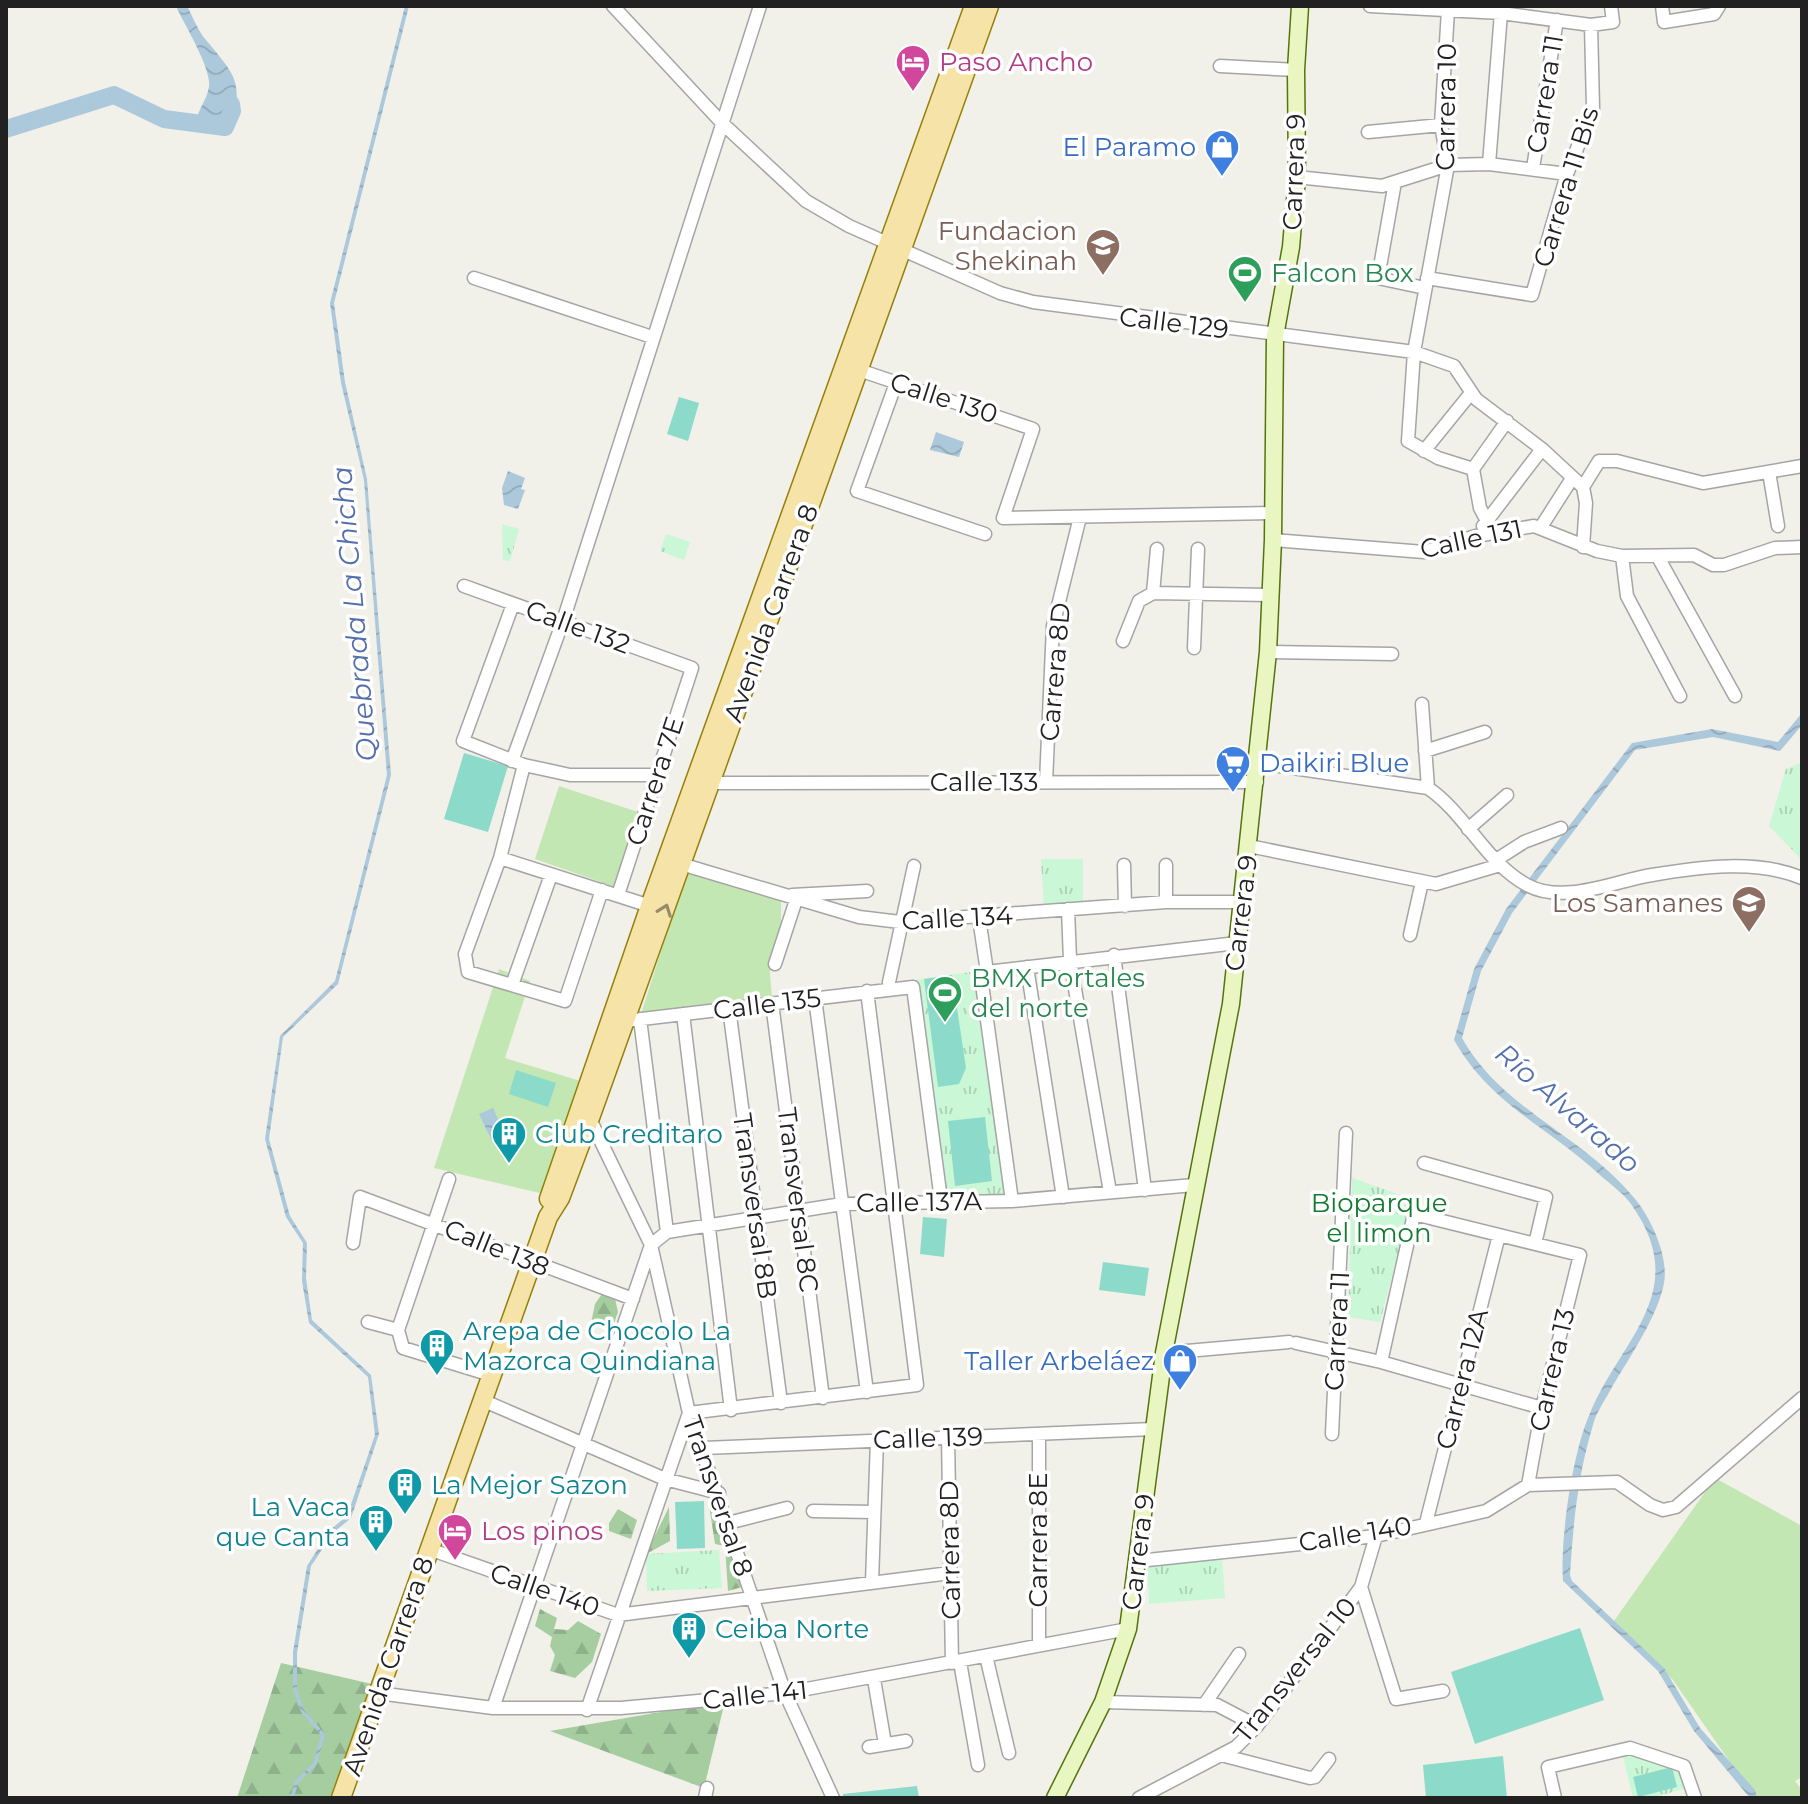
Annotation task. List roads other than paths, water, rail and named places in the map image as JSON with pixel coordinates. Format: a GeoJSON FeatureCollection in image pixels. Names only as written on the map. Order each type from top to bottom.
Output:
{"type":"FeatureCollection","features":[{"type":"Feature","properties":{"kind":"main road","name":"Avenida Carrera 8"},"geometry":{"type":"LineString","coordinates":[[341,1798],[548,1217],[560,1198],[632,1020],[681,864],[859,370],[974,6]]}},
{"type":"Feature","properties":{"kind":"main road","name":"Avenida Carrera 8"},"geometry":{"type":"LineString","coordinates":[[548,1217],[549,1196],[559,1163],[650,906],[896,245],[989,6]]}},
{"type":"Feature","properties":{"kind":"street","name":"Calle 129"},"geometry":{"type":"LineString","coordinates":[[613,6],[722,123],[806,201],[849,226],[1000,293],[1033,302],[1414,352],[1454,366],[1466,378],[1471,393]]}},
{"type":"Feature","properties":{"kind":"street"},"geometry":{"type":"LineString","coordinates":[[602,890],[565,1001],[468,972],[465,954],[500,858],[518,763],[760,6]]}},
{"type":"Feature","properties":{"kind":"street","name":"Carrera 9"},"geometry":{"type":"LineString","coordinates":[[1055,1798],[1103,1702],[1128,1629],[1164,1353],[1194,1185],[1218,1079],[1237,943],[1257,782],[1268,652],[1273,540],[1275,336],[1291,247],[1297,177],[1296,70],[1300,6]]}},
{"type":"Feature","properties":{"kind":"street"},"geometry":{"type":"LineString","coordinates":[[1370,6],[1501,13],[1591,25],[1613,22],[1611,6]]}},
{"type":"Feature","properties":{"kind":"street","name":"Carrera 11"},"geometry":{"type":"LineString","coordinates":[[1533,168],[1568,6]]}},
{"type":"Feature","properties":{"kind":"street"},"geometry":{"type":"LineString","coordinates":[[1662,6],[1664,22],[1714,14],[1719,7]]}},
{"type":"Feature","properties":{"kind":"street","name":"Carrera 10"},"geometry":{"type":"LineString","coordinates":[[1424,451],[1408,441],[1414,352],[1448,165],[1441,125],[1448,10]]}},
{"type":"Feature","properties":{"kind":"street"},"geometry":{"type":"LineString","coordinates":[[1489,164],[1501,13]]}},
{"type":"Feature","properties":{"kind":"street","name":"Carrera 11 Bis"},"geometry":{"type":"LineString","coordinates":[[1426,283],[1526,296],[1534,292],[1567,174],[1593,108],[1591,25]]}},
{"type":"Feature","properties":{"kind":"street"},"geometry":{"type":"LineString","coordinates":[[1220,66],[1296,70]]}},
{"type":"Feature","properties":{"kind":"street"},"geometry":{"type":"LineString","coordinates":[[1368,132],[1441,125]]}},
{"type":"Feature","properties":{"kind":"street"},"geometry":{"type":"LineString","coordinates":[[1297,177],[1365,187],[1395,182],[1448,165],[1489,164],[1567,174]]}},
{"type":"Feature","properties":{"kind":"street"},"geometry":{"type":"LineString","coordinates":[[1395,182],[1378,278],[1426,283]]}},
{"type":"Feature","properties":{"kind":"street"},"geometry":{"type":"LineString","coordinates":[[474,278],[652,337]]}},
{"type":"Feature","properties":{"kind":"street","name":"Calle 130"},"geometry":{"type":"LineString","coordinates":[[859,370],[1029,427],[1033,434],[1003,518],[1080,517]]}},
{"type":"Feature","properties":{"kind":"street"},"geometry":{"type":"LineString","coordinates":[[896,383],[857,491],[985,534]]}},
{"type":"Feature","properties":{"kind":"street"},"geometry":{"type":"LineString","coordinates":[[1473,469],[1424,451],[1471,393],[1542,449],[1577,484],[1586,503],[1583,547]]}},
{"type":"Feature","properties":{"kind":"street"},"geometry":{"type":"LineString","coordinates":[[1487,521],[1480,508],[1473,469],[1507,421]]}},
{"type":"Feature","properties":{"kind":"street"},"geometry":{"type":"LineString","coordinates":[[1476,536],[1542,449]]}},
{"type":"Feature","properties":{"kind":"street"},"geometry":{"type":"LineString","coordinates":[[1541,527],[1599,461],[1617,461],[1698,482],[1802,466]]}},
{"type":"Feature","properties":{"kind":"street"},"geometry":{"type":"LineString","coordinates":[[1769,472],[1778,526]]}},
{"type":"Feature","properties":{"kind":"street"},"geometry":{"type":"LineString","coordinates":[[1080,517],[1273,513]]}},
{"type":"Feature","properties":{"kind":"street","name":"Carrera 8D"},"geometry":{"type":"LineString","coordinates":[[1046,782],[1053,626],[1080,517]]}},
{"type":"Feature","properties":{"kind":"street","name":"Calle 131"},"geometry":{"type":"LineString","coordinates":[[1273,540],[1411,553],[1476,536],[1541,527],[1583,547],[1622,556],[1694,555],[1713,565],[1724,565],[1775,548],[1802,547]]}},
{"type":"Feature","properties":{"kind":"street"},"geometry":{"type":"LineString","coordinates":[[1153,593],[1157,549]]}},
{"type":"Feature","properties":{"kind":"street"},"geometry":{"type":"LineString","coordinates":[[1194,648],[1198,549]]}},
{"type":"Feature","properties":{"kind":"street"},"geometry":{"type":"LineString","coordinates":[[1622,556],[1627,596],[1680,696]]}},
{"type":"Feature","properties":{"kind":"street"},"geometry":{"type":"LineString","coordinates":[[1658,557],[1735,696]]}},
{"type":"Feature","properties":{"kind":"street","name":"Calle 132"},"geometry":{"type":"LineString","coordinates":[[464,586],[692,668]]}},
{"type":"Feature","properties":{"kind":"street"},"geometry":{"type":"LineString","coordinates":[[1123,641],[1139,601],[1153,593],[1270,595]]}},
{"type":"Feature","properties":{"kind":"street"},"geometry":{"type":"LineString","coordinates":[[513,604],[463,741],[518,763],[570,775],[657,775]]}},
{"type":"Feature","properties":{"kind":"street"},"geometry":{"type":"LineString","coordinates":[[1268,652],[1392,654]]}},
{"type":"Feature","properties":{"kind":"street","name":"Carrera 7E"},"geometry":{"type":"LineString","coordinates":[[618,895],[692,668]]}},
{"type":"Feature","properties":{"kind":"street"},"geometry":{"type":"LineString","coordinates":[[1422,704],[1428,788]]}},
{"type":"Feature","properties":{"kind":"street"},"geometry":{"type":"LineString","coordinates":[[1425,751],[1485,732]]}},
{"type":"Feature","properties":{"kind":"street"},"geometry":{"type":"LineString","coordinates":[[1258,763],[1428,788],[1445,800],[1498,862],[1528,886],[1554,894],[1653,874],[1754,866],[1802,878]]}},
{"type":"Feature","properties":{"kind":"street","name":"Calle 133"},"geometry":{"type":"LineString","coordinates":[[710,783],[1257,782]]}},
{"type":"Feature","properties":{"kind":"street"},"geometry":{"type":"LineString","coordinates":[[1468,829],[1507,795]]}},
{"type":"Feature","properties":{"kind":"street"},"geometry":{"type":"LineString","coordinates":[[1249,846],[1436,884],[1498,862],[1524,842],[1561,828]]}},
{"type":"Feature","properties":{"kind":"street"},"geometry":{"type":"LineString","coordinates":[[500,858],[650,906]]}},
{"type":"Feature","properties":{"kind":"street","name":"Calle 134"},"geometry":{"type":"LineString","coordinates":[[681,864],[859,917],[900,922],[1166,902],[1241,902]]}},
{"type":"Feature","properties":{"kind":"street"},"geometry":{"type":"LineString","coordinates":[[1124,865],[1125,906]]}},
{"type":"Feature","properties":{"kind":"street"},"geometry":{"type":"LineString","coordinates":[[1166,865],[1166,902]]}},
{"type":"Feature","properties":{"kind":"street"},"geometry":{"type":"LineString","coordinates":[[889,982],[914,866]]}},
{"type":"Feature","properties":{"kind":"street"},"geometry":{"type":"LineString","coordinates":[[512,985],[551,875]]}},
{"type":"Feature","properties":{"kind":"street"},"geometry":{"type":"LineString","coordinates":[[1410,935],[1422,882]]}},
{"type":"Feature","properties":{"kind":"street"},"geometry":{"type":"LineString","coordinates":[[775,964],[790,898],[867,891]]}},
{"type":"Feature","properties":{"kind":"street"},"geometry":{"type":"LineString","coordinates":[[1068,909],[1070,960],[1110,1192]]}},
{"type":"Feature","properties":{"kind":"street"},"geometry":{"type":"LineString","coordinates":[[979,918],[986,965]]}},
{"type":"Feature","properties":{"kind":"street"},"geometry":{"type":"LineString","coordinates":[[1012,1201],[982,984],[987,972],[1237,943]]}},
{"type":"Feature","properties":{"kind":"street"},"geometry":{"type":"LineString","coordinates":[[1114,955],[1145,1190]]}},
{"type":"Feature","properties":{"kind":"street"},"geometry":{"type":"LineString","coordinates":[[1027,967],[1063,1197]]}},
{"type":"Feature","properties":{"kind":"street","name":"Calle 135"},"geometry":{"type":"LineString","coordinates":[[632,1020],[913,987],[941,1200]]}},
{"type":"Feature","properties":{"kind":"street"},"geometry":{"type":"LineString","coordinates":[[587,1710],[689,1413],[917,1385],[867,991]]}},
{"type":"Feature","properties":{"kind":"street"},"geometry":{"type":"LineString","coordinates":[[815,998],[867,1392]]}},
{"type":"Feature","properties":{"kind":"street","name":"Transversal 8C"},"geometry":{"type":"LineString","coordinates":[[772,1003],[823,1398]]}},
{"type":"Feature","properties":{"kind":"street","name":"Transversal 8B"},"geometry":{"type":"LineString","coordinates":[[729,1008],[781,1403]]}},
{"type":"Feature","properties":{"kind":"street"},"geometry":{"type":"LineString","coordinates":[[683,1014],[731,1410]]}},
{"type":"Feature","properties":{"kind":"street"},"geometry":{"type":"LineString","coordinates":[[493,1708],[651,1245],[667,1232],[632,1020]]}},
{"type":"Feature","properties":{"kind":"street","name":"Transversal 8"},"geometry":{"type":"LineString","coordinates":[[590,1119],[651,1245],[689,1413],[704,1448],[785,1693],[833,1798]]}},
{"type":"Feature","properties":{"kind":"street","name":"Carrera 11"},"geometry":{"type":"LineString","coordinates":[[1332,1434],[1346,1133]]}},
{"type":"Feature","properties":{"kind":"street"},"geometry":{"type":"LineString","coordinates":[[1381,1362],[1414,1214],[1535,1244],[1546,1197],[1424,1163]]}},
{"type":"Feature","properties":{"kind":"street"},"geometry":{"type":"LineString","coordinates":[[449,1179],[398,1330],[403,1348],[491,1375]]}},
{"type":"Feature","properties":{"kind":"street","name":"Calle 137A"},"geometry":{"type":"LineString","coordinates":[[667,1232],[842,1204],[893,1200],[1012,1201],[1194,1185]]}},
{"type":"Feature","properties":{"kind":"street","name":"Calle 138"},"geometry":{"type":"LineString","coordinates":[[353,1243],[360,1197],[633,1299]]}},
{"type":"Feature","properties":{"kind":"street","name":"Carrera 12A"},"geometry":{"type":"LineString","coordinates":[[1426,1523],[1499,1235]]}},
{"type":"Feature","properties":{"kind":"street","name":"Carrera 13"},"geometry":{"type":"LineString","coordinates":[[1528,1485],[1542,1408],[1580,1255],[1535,1244]]}},
{"type":"Feature","properties":{"kind":"street"},"geometry":{"type":"LineString","coordinates":[[368,1322],[398,1330]]}},
{"type":"Feature","properties":{"kind":"street"},"geometry":{"type":"LineString","coordinates":[[1164,1353],[1293,1343],[1381,1362],[1542,1408]]}},
{"type":"Feature","properties":{"kind":"street","name":"Calle 140"},"geometry":{"type":"LineString","coordinates":[[1138,1561],[1376,1536],[1486,1511],[1528,1485],[1617,1482],[1650,1505],[1663,1510],[1676,1507],[1802,1398]]}},
{"type":"Feature","properties":{"kind":"street"},"geometry":{"type":"LineString","coordinates":[[482,1400],[665,1479],[719,1493]]}},
{"type":"Feature","properties":{"kind":"street","name":"Calle 139"},"geometry":{"type":"LineString","coordinates":[[704,1448],[1153,1429]]}},
{"type":"Feature","properties":{"kind":"street","name":"Carrera 8E"},"geometry":{"type":"LineString","coordinates":[[1039,1434],[1039,1645]]}},
{"type":"Feature","properties":{"kind":"street","name":"Carrera 8D"},"geometry":{"type":"LineString","coordinates":[[948,1437],[950,1573],[956,1662],[978,1765]]}},
{"type":"Feature","properties":{"kind":"street"},"geometry":{"type":"LineString","coordinates":[[872,1582],[877,1440]]}},
{"type":"Feature","properties":{"kind":"street"},"geometry":{"type":"LineString","coordinates":[[728,1523],[787,1508]]}},
{"type":"Feature","properties":{"kind":"street"},"geometry":{"type":"LineString","coordinates":[[813,1511],[874,1512]]}},
{"type":"Feature","properties":{"kind":"street","name":"Transversal 10"},"geometry":{"type":"LineString","coordinates":[[1139,1798],[1236,1747],[1257,1726],[1361,1587],[1376,1536]]}},
{"type":"Feature","properties":{"kind":"street","name":"Calle 140"},"geometry":{"type":"LineString","coordinates":[[429,1549],[532,1588],[618,1615],[950,1573]]}},
{"type":"Feature","properties":{"kind":"street"},"geometry":{"type":"LineString","coordinates":[[1361,1587],[1396,1699],[1443,1691]]}},
{"type":"Feature","properties":{"kind":"street","name":"Calle 141"},"geometry":{"type":"LineString","coordinates":[[378,1693],[493,1708],[587,1710],[785,1693],[874,1679],[1128,1629]]}},
{"type":"Feature","properties":{"kind":"street"},"geometry":{"type":"LineString","coordinates":[[1204,1705],[1239,1654]]}},
{"type":"Feature","properties":{"kind":"street"},"geometry":{"type":"LineString","coordinates":[[986,1656],[1009,1753]]}},
{"type":"Feature","properties":{"kind":"street"},"geometry":{"type":"LineString","coordinates":[[874,1679],[885,1744]]}},
{"type":"Feature","properties":{"kind":"street"},"geometry":{"type":"LineString","coordinates":[[1103,1702],[1204,1705],[1229,1710],[1257,1726]]}},
{"type":"Feature","properties":{"kind":"street"},"geometry":{"type":"LineString","coordinates":[[869,1747],[906,1741]]}},
{"type":"Feature","properties":{"kind":"street"},"geometry":{"type":"LineString","coordinates":[[1555,1798],[1548,1767],[1630,1748],[1684,1766],[1695,1798]]}},
{"type":"Feature","properties":{"kind":"street"},"geometry":{"type":"LineString","coordinates":[[1221,1755],[1310,1778],[1315,1777],[1329,1759]]}},
{"type":"Feature","properties":{"kind":"water"},"geometry":{"type":"Polygon","coordinates":[[[176,6],[187,6],[200,32],[234,79],[237,99],[230,127],[197,128],[209,79],[176,6]]]}},
{"type":"Feature","properties":{"kind":"water"},"geometry":{"type":"Polygon","coordinates":[[[405,6],[409,6],[334,303],[345,382],[367,479],[391,775],[338,984],[283,1037],[269,1139],[290,1216],[307,1243],[306,1278],[312,1320],[371,1375],[379,1434],[351,1518],[334,1532],[311,1566],[297,1653],[297,1689],[304,1710],[325,1734],[317,1764],[298,1783],[294,1798],[290,1798],[295,1781],[314,1762],[321,1735],[301,1712],[293,1689],[293,1652],[307,1566],[330,1530],[347,1516],[375,1435],[368,1377],[309,1323],[302,1281],[303,1243],[286,1217],[265,1139],[280,1036],[335,981],[387,775],[364,480],[341,383],[330,303],[405,6]]]}},
{"type":"Feature","properties":{"kind":"water"},"geometry":{"type":"Polygon","coordinates":[[[936,432],[964,442],[959,457],[930,450],[936,432]]]}},
{"type":"Feature","properties":{"kind":"water"},"geometry":{"type":"Polygon","coordinates":[[[508,471],[525,478],[521,489],[525,490],[518,509],[504,505],[502,488],[508,471]]]}},
{"type":"Feature","properties":{"kind":"water"},"geometry":{"type":"Polygon","coordinates":[[[1802,713],[1802,725],[1780,751],[1713,737],[1635,750],[1512,913],[1481,971],[1462,1038],[1479,1063],[1520,1104],[1615,1177],[1635,1199],[1653,1227],[1664,1262],[1661,1296],[1594,1420],[1580,1481],[1570,1575],[1572,1581],[1664,1668],[1700,1728],[1755,1790],[1757,1798],[1750,1798],[1694,1731],[1658,1671],[1563,1581],[1565,1521],[1582,1434],[1601,1390],[1645,1315],[1653,1290],[1655,1264],[1649,1236],[1624,1196],[1502,1098],[1485,1082],[1454,1040],[1474,969],[1506,909],[1632,743],[1712,729],[1778,742],[1802,713]]]}},
{"type":"Feature","properties":{"kind":"water"},"geometry":{"type":"Polygon","coordinates":[[[493,1108],[505,1135],[492,1141],[479,1114],[493,1108]]]}},
{"type":"Feature","properties":{"kind":"waterway"},"geometry":{"type":"LineString","coordinates":[[6,129],[114,95],[164,119],[225,127],[232,111],[231,104]]}},
{"type":"Feature","properties":{"kind":"place","name":"Paso Ancho"},"geometry":{"type":"Point","coordinates":[913,93]}},
{"type":"Feature","properties":{"kind":"place","name":"El Paramo"},"geometry":{"type":"Point","coordinates":[1222,178]}},
{"type":"Feature","properties":{"kind":"place","name":"Fundacion Shekinah"},"geometry":{"type":"Point","coordinates":[1103,277]}},
{"type":"Feature","properties":{"kind":"place","name":"Falcon Box"},"geometry":{"type":"Point","coordinates":[1245,304]}},
{"type":"Feature","properties":{"kind":"place","name":"Daikiri Blue"},"geometry":{"type":"Point","coordinates":[1233,794]}},
{"type":"Feature","properties":{"kind":"place","name":"Los Samanes"},"geometry":{"type":"Point","coordinates":[1749,934]}},
{"type":"Feature","properties":{"kind":"place","name":"BMX Portales del norte"},"geometry":{"type":"Point","coordinates":[945,1024]}},
{"type":"Feature","properties":{"kind":"place","name":"Club Creditaro"},"geometry":{"type":"Point","coordinates":[509,1165]}},
{"type":"Feature","properties":{"kind":"place","name":"Arepa de Chocolo La Mazorca Quindiana"},"geometry":{"type":"Point","coordinates":[437,1377]}},
{"type":"Feature","properties":{"kind":"place","name":"Taller Arbeláez"},"geometry":{"type":"Point","coordinates":[1180,1392]}},
{"type":"Feature","properties":{"kind":"place","name":"La Mejor Sazon"},"geometry":{"type":"Point","coordinates":[405,1516]}},
{"type":"Feature","properties":{"kind":"place","name":"La Vaca que Canta"},"geometry":{"type":"Point","coordinates":[376,1553]}},
{"type":"Feature","properties":{"kind":"place","name":"Los pinos"},"geometry":{"type":"Point","coordinates":[455,1562]}},
{"type":"Feature","properties":{"kind":"place","name":"Ceiba Norte"},"geometry":{"type":"Point","coordinates":[689,1660]}},
{"type":"Feature","properties":{"kind":"water label","name":"Quebrada La Chicha"},"geometry":{"type":"Point","coordinates":[354,614]}},
{"type":"Feature","properties":{"kind":"water label","name":"Río Alvarado"},"geometry":{"type":"Point","coordinates":[1568,1108]}},
{"type":"Feature","properties":{"kind":"park label","name":"Bioparque el limon"},"geometry":{"type":"Point","coordinates":[1379,1218]}}]}
